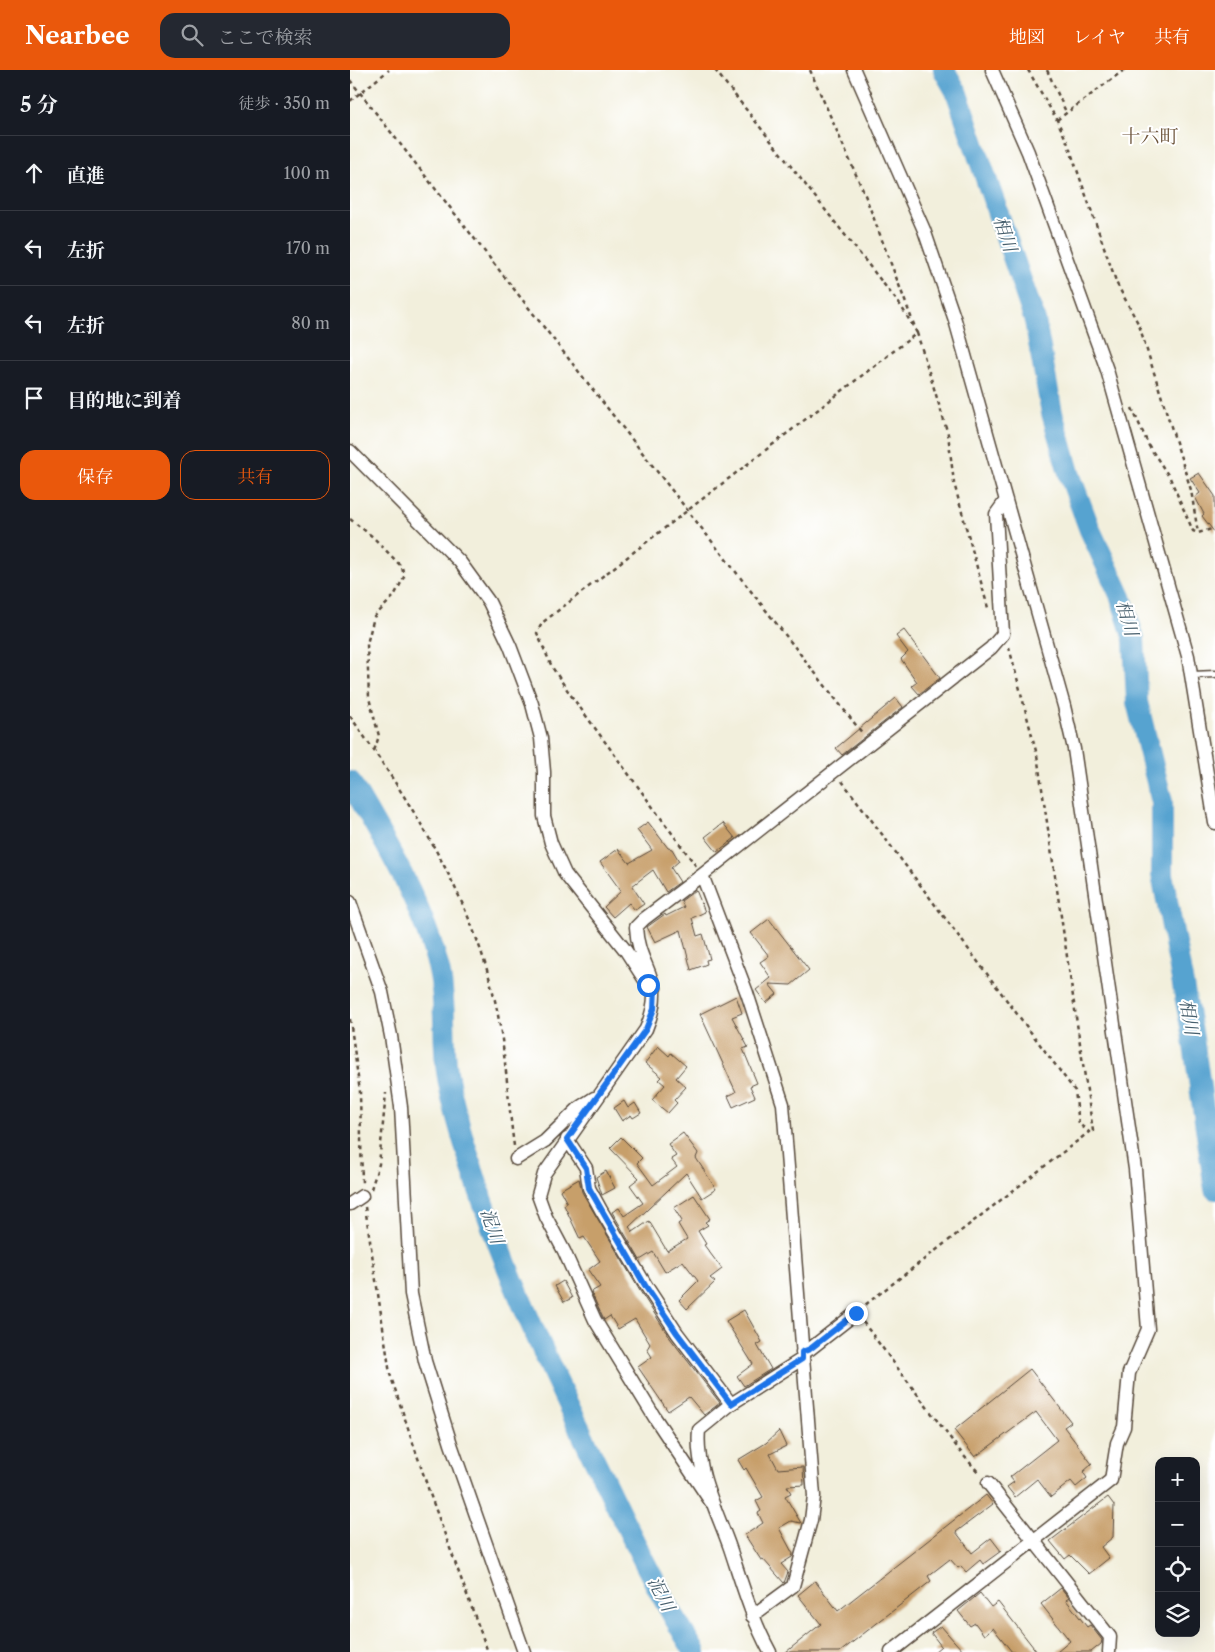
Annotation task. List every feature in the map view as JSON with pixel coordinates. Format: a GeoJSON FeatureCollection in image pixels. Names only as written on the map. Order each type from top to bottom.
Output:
{"type":"FeatureCollection","features":[{"type":"Feature","properties":{"kind":"street"},"geometry":{"type":"LineString","coordinates":[[854,70],[924,230],[955,320],[1064,706],[1074,749],[1135,1169],[1148,1329],[1129,1373],[1124,1427],[1110,1480],[891,1652]]}},
{"type":"Feature","properties":{"kind":"street"},"geometry":{"type":"LineString","coordinates":[[992,70],[1028,152],[1107,370],[1192,675],[1215,824]]}},
{"type":"Feature","properties":{"kind":"street"},"geometry":{"type":"LineString","coordinates":[[350,451],[460,562],[489,602],[510,646],[532,704],[541,738],[544,816],[551,844],[565,874],[626,951],[648,985],[655,988]]}},
{"type":"Feature","properties":{"kind":"street"},"geometry":{"type":"LineString","coordinates":[[712,1502],[655,1418],[595,1320],[564,1251],[546,1217],[538,1195],[544,1174],[646,1029],[654,1009],[655,988],[637,938],[636,927],[991,648],[1003,634],[996,514],[1006,500]]}},
{"type":"Feature","properties":{"kind":"street"},"geometry":{"type":"LineString","coordinates":[[702,875],[746,993],[783,1104],[814,1496],[811,1520],[793,1586],[752,1616]]}},
{"type":"Feature","properties":{"kind":"street"},"geometry":{"type":"LineString","coordinates":[[350,902],[382,992],[391,1036],[401,1107],[411,1294],[425,1361],[451,1444],[524,1652]]}},
{"type":"Feature","properties":{"kind":"street"},"geometry":{"type":"LineString","coordinates":[[516,1159],[545,1141],[580,1107],[600,1095]]}},
{"type":"Feature","properties":{"kind":"street"},"geometry":{"type":"LineString","coordinates":[[567,1139],[586,1168],[589,1188],[646,1287],[677,1333],[731,1404]]}},
{"type":"Feature","properties":{"kind":"street"},"geometry":{"type":"LineString","coordinates":[[350,1204],[362,1196]]}},
{"type":"Feature","properties":{"kind":"street"},"geometry":{"type":"LineString","coordinates":[[770,1652],[752,1616],[730,1546],[712,1502],[698,1443],[700,1430],[731,1404],[802,1355],[856,1313]]}},
{"type":"Feature","properties":{"kind":"street"},"geometry":{"type":"LineString","coordinates":[[988,1483],[1110,1638],[1109,1652]]}},
{"type":"Feature","properties":{"kind":"lane"},"geometry":{"type":"LineString","coordinates":[[1192,675],[1215,674]]}},
{"type":"Feature","properties":{"kind":"path"},"geometry":{"type":"LineString","coordinates":[[350,101],[389,70]]}},
{"type":"Feature","properties":{"kind":"path"},"geometry":{"type":"LineString","coordinates":[[715,70],[901,306],[917,334]]}},
{"type":"Feature","properties":{"kind":"path"},"geometry":{"type":"LineString","coordinates":[[810,70],[865,195],[917,334],[948,434],[954,482],[990,615]]}},
{"type":"Feature","properties":{"kind":"path"},"geometry":{"type":"LineString","coordinates":[[1028,70],[1057,120],[1068,144],[1117,284],[1138,325],[1146,346],[1191,490],[1198,533]]}},
{"type":"Feature","properties":{"kind":"path"},"geometry":{"type":"LineString","coordinates":[[1047,70],[1066,112]]}},
{"type":"Feature","properties":{"kind":"path"},"geometry":{"type":"LineString","coordinates":[[1057,120],[1124,70]]}},
{"type":"Feature","properties":{"kind":"path"},"geometry":{"type":"LineString","coordinates":[[350,80],[689,510],[870,744]]}},
{"type":"Feature","properties":{"kind":"path"},"geometry":{"type":"LineString","coordinates":[[702,875],[570,694],[552,667],[537,633],[542,623],[917,334]]}},
{"type":"Feature","properties":{"kind":"path"},"geometry":{"type":"LineString","coordinates":[[1130,405],[1150,446],[1170,478],[1193,531],[1198,533],[1215,528]]}},
{"type":"Feature","properties":{"kind":"path"},"geometry":{"type":"LineString","coordinates":[[350,519],[373,537],[402,567],[404,577],[394,596],[374,617],[367,644],[369,698],[379,736],[374,751]]}},
{"type":"Feature","properties":{"kind":"path"},"geometry":{"type":"LineString","coordinates":[[988,1483],[963,1455],[856,1313],[1089,1132],[1094,1131],[1037,755],[1009,648],[1003,634]]}},
{"type":"Feature","properties":{"kind":"path"},"geometry":{"type":"LineString","coordinates":[[350,716],[437,849],[474,928],[497,1010],[516,1159]]}},
{"type":"Feature","properties":{"kind":"path"},"geometry":{"type":"LineString","coordinates":[[835,772],[1075,1091],[1079,1124],[1089,1132]]}},
{"type":"Feature","properties":{"kind":"path"},"geometry":{"type":"LineString","coordinates":[[350,1019],[360,1092],[362,1196],[370,1233],[372,1266],[390,1374],[430,1494],[488,1652]]}},
{"type":"Feature","properties":{"kind":"path"},"geometry":{"type":"LineString","coordinates":[[362,1196],[371,1190],[379,1164],[387,1085]]}},
{"type":"Feature","properties":{"kind":"building"},"geometry":{"type":"Polygon","coordinates":[[[1199,473],[1215,496],[1215,533],[1202,516],[1204,514],[1195,497],[1200,493],[1190,478],[1199,473]]]}},
{"type":"Feature","properties":{"kind":"building"},"geometry":{"type":"Polygon","coordinates":[[[904,630],[940,678],[919,694],[912,686],[917,682],[901,659],[908,652],[896,636],[904,630]]]}},
{"type":"Feature","properties":{"kind":"building"},"geometry":{"type":"Polygon","coordinates":[[[896,698],[903,707],[842,755],[836,748],[896,698]]]}},
{"type":"Feature","properties":{"kind":"building"},"geometry":{"type":"Polygon","coordinates":[[[648,822],[668,848],[672,849],[679,861],[671,868],[680,882],[666,892],[653,870],[632,886],[644,904],[635,910],[629,903],[613,917],[604,907],[621,891],[600,862],[618,849],[629,863],[652,850],[637,830],[648,822]]]}},
{"type":"Feature","properties":{"kind":"building"},"geometry":{"type":"Polygon","coordinates":[[[723,823],[735,838],[717,852],[705,837],[723,823]]]}},
{"type":"Feature","properties":{"kind":"building"},"geometry":{"type":"Polygon","coordinates":[[[696,890],[705,912],[692,918],[697,936],[703,934],[710,959],[706,960],[707,964],[691,970],[681,930],[655,942],[647,927],[665,914],[666,916],[684,907],[681,901],[696,890]]]}},
{"type":"Feature","properties":{"kind":"building"},"geometry":{"type":"Polygon","coordinates":[[[769,919],[809,970],[791,985],[769,984],[777,994],[766,1003],[756,990],[771,978],[760,962],[769,956],[751,933],[769,919]]]}},
{"type":"Feature","properties":{"kind":"building"},"geometry":{"type":"Polygon","coordinates":[[[736,996],[742,1013],[732,1017],[748,1047],[743,1049],[757,1083],[750,1086],[755,1097],[733,1107],[728,1096],[736,1092],[700,1014],[736,996]]]}},
{"type":"Feature","properties":{"kind":"building"},"geometry":{"type":"Polygon","coordinates":[[[658,1046],[669,1056],[671,1053],[686,1066],[676,1078],[686,1087],[674,1100],[677,1103],[668,1113],[652,1100],[665,1085],[659,1080],[662,1077],[645,1063],[658,1046]]]}},
{"type":"Feature","properties":{"kind":"building"},"geometry":{"type":"Polygon","coordinates":[[[624,1101],[628,1108],[635,1103],[641,1113],[633,1118],[631,1115],[622,1121],[614,1108],[624,1101]]]}},
{"type":"Feature","properties":{"kind":"building"},"geometry":{"type":"Polygon","coordinates":[[[683,1133],[698,1153],[696,1158],[716,1189],[702,1198],[686,1173],[629,1227],[633,1232],[649,1221],[667,1251],[687,1239],[678,1224],[682,1221],[674,1208],[694,1195],[710,1219],[705,1222],[708,1225],[698,1231],[706,1244],[704,1245],[722,1269],[710,1278],[715,1282],[687,1309],[679,1300],[698,1281],[683,1261],[665,1272],[653,1252],[640,1260],[612,1212],[619,1208],[624,1216],[643,1203],[630,1185],[639,1178],[610,1148],[621,1137],[642,1158],[637,1163],[653,1185],[677,1167],[671,1159],[676,1156],[668,1144],[683,1133]]]}},
{"type":"Feature","properties":{"kind":"building"},"geometry":{"type":"Polygon","coordinates":[[[606,1171],[615,1188],[602,1195],[596,1177],[606,1171]]]}},
{"type":"Feature","properties":{"kind":"building"},"geometry":{"type":"Polygon","coordinates":[[[579,1179],[582,1192],[640,1291],[670,1338],[720,1403],[704,1415],[689,1397],[668,1411],[638,1367],[652,1357],[647,1349],[650,1344],[635,1319],[618,1329],[610,1316],[604,1320],[591,1292],[600,1287],[588,1270],[600,1261],[584,1237],[580,1239],[564,1205],[567,1203],[560,1190],[579,1179]]]}},
{"type":"Feature","properties":{"kind":"building"},"geometry":{"type":"Polygon","coordinates":[[[563,1281],[572,1298],[564,1302],[555,1286],[563,1281]]]}},
{"type":"Feature","properties":{"kind":"building"},"geometry":{"type":"Polygon","coordinates":[[[744,1310],[762,1342],[757,1345],[771,1369],[744,1386],[737,1376],[753,1364],[726,1321],[744,1310]]]}},
{"type":"Feature","properties":{"kind":"building"},"geometry":{"type":"Polygon","coordinates":[[[1030,1369],[1071,1422],[1064,1427],[1092,1464],[1083,1472],[1087,1478],[1076,1487],[1071,1481],[1051,1497],[1037,1479],[1015,1497],[1007,1487],[1014,1482],[1010,1477],[1057,1440],[1036,1412],[975,1457],[954,1430],[1030,1369]]]}},
{"type":"Feature","properties":{"kind":"building"},"geometry":{"type":"Polygon","coordinates":[[[779,1431],[786,1446],[770,1454],[778,1469],[803,1467],[804,1485],[787,1486],[791,1493],[785,1496],[801,1523],[791,1521],[779,1528],[793,1554],[792,1557],[781,1564],[788,1572],[784,1583],[763,1559],[761,1560],[745,1535],[763,1523],[758,1513],[761,1511],[756,1501],[763,1497],[746,1468],[744,1470],[738,1460],[766,1443],[779,1431]]]}},
{"type":"Feature","properties":{"kind":"building"},"geometry":{"type":"Polygon","coordinates":[[[986,1495],[993,1504],[956,1532],[972,1553],[991,1538],[1001,1551],[983,1564],[980,1560],[966,1572],[961,1566],[958,1568],[950,1559],[928,1576],[931,1581],[840,1652],[786,1652],[821,1624],[798,1595],[815,1581],[838,1611],[986,1495]]]}},
{"type":"Feature","properties":{"kind":"building"},"geometry":{"type":"Polygon","coordinates":[[[1108,1497],[1114,1505],[1113,1537],[1101,1547],[1109,1558],[1089,1574],[1070,1555],[1065,1559],[1050,1541],[1108,1497]]]}},
{"type":"Feature","properties":{"kind":"building"},"geometry":{"type":"Polygon","coordinates":[[[1061,1588],[1069,1598],[1066,1600],[1087,1627],[1090,1625],[1102,1640],[1101,1644],[1091,1652],[1057,1652],[1070,1641],[1041,1604],[1061,1588]]]}},
{"type":"Feature","properties":{"kind":"building"},"geometry":{"type":"Polygon","coordinates":[[[980,1593],[991,1607],[998,1602],[1037,1652],[1012,1652],[993,1628],[984,1635],[975,1623],[970,1626],[958,1611],[980,1593]]]}},
{"type":"Feature","properties":{"kind":"building"},"geometry":{"type":"Polygon","coordinates":[[[941,1626],[964,1652],[934,1652],[941,1646],[931,1633],[941,1626]]]}},
{"type":"Feature","properties":{"kind":"waterway","name":"相川"},"geometry":{"type":"LineString","coordinates":[[944,70],[956,91],[1035,321],[1052,413],[1070,476],[1090,530],[1121,597],[1134,639],[1137,702],[1162,802],[1162,874],[1192,1032],[1215,1189]]}},
{"type":"Feature","properties":{"kind":"waterway","name":"泥川"},"geometry":{"type":"LineString","coordinates":[[350,782],[413,896],[432,945],[441,981],[447,1075],[452,1097],[480,1192],[509,1271],[560,1387],[631,1535],[655,1583],[695,1652]]}},
{"type":"Feature","properties":{"kind":"district","name":"十六町"},"geometry":{"type":"Point","coordinates":[1150,136]}},
{"type":"Feature","properties":{"kind":"route"},"geometry":{"type":"LineString","coordinates":[[648,985],[655,988],[654,1009],[646,1029],[567,1139],[577,1151],[586,1168],[589,1188],[646,1287],[677,1333],[731,1404],[802,1359],[802,1352],[810,1349],[856,1313]]}}]}
